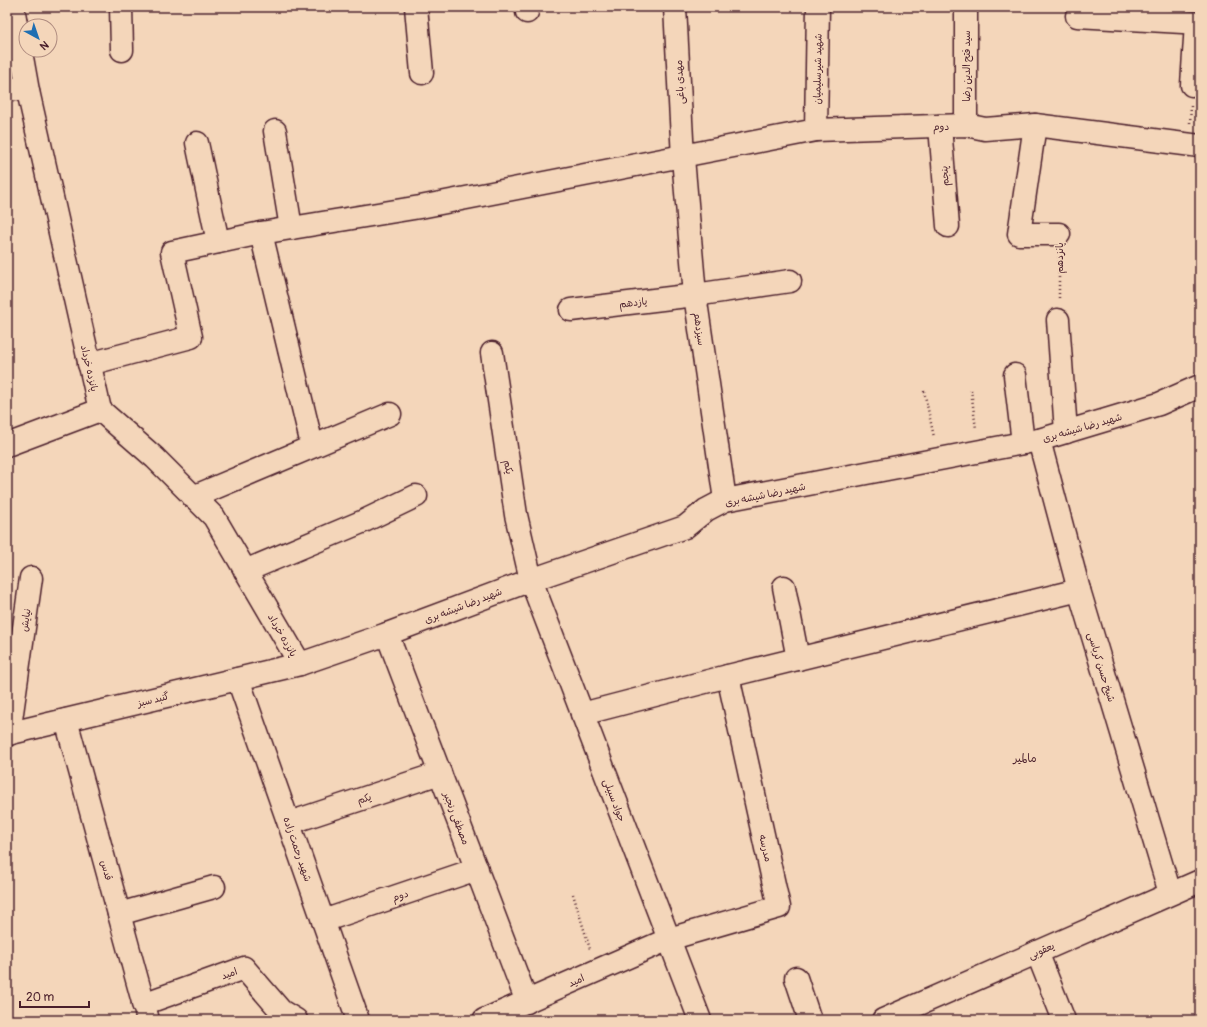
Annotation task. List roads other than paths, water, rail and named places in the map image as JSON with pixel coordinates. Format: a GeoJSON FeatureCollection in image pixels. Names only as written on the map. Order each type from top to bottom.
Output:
{"type":"FeatureCollection","features":[{"type":"Feature","properties":{"kind":"street","name":"پانزده خرداد"},"geometry":{"type":"LineString","coordinates":[[12,7],[28,91],[100,410],[155,458],[214,517],[300,664]]}},
{"type":"Feature","properties":{"kind":"street"},"geometry":{"type":"LineString","coordinates":[[121,7],[122,50]]}},
{"type":"Feature","properties":{"kind":"street"},"geometry":{"type":"LineString","coordinates":[[416,7],[422,73]]}},
{"type":"Feature","properties":{"kind":"street","name":"مهدی باغی"},"geometry":{"type":"LineString","coordinates":[[676,7],[683,158]]}},
{"type":"Feature","properties":{"kind":"street","name":"شهید شیرسلیمیان"},"geometry":{"type":"LineString","coordinates":[[816,130],[818,7]]}},
{"type":"Feature","properties":{"kind":"street","name":"سید فتح الدین رضا"},"geometry":{"type":"LineString","coordinates":[[966,7],[966,125]]}},
{"type":"Feature","properties":{"kind":"street"},"geometry":{"type":"LineString","coordinates":[[1077,16],[1148,14],[1198,23],[1192,85]]}},
{"type":"Feature","properties":{"kind":"street"},"geometry":{"type":"LineString","coordinates":[[7,88],[28,91]]}},
{"type":"Feature","properties":{"kind":"street","name":"دوم"},"geometry":{"type":"LineString","coordinates":[[89,364],[191,337],[172,252],[261,233],[420,207],[683,158],[816,130],[966,125],[985,129],[1035,125],[1109,133],[1195,146]]}},
{"type":"Feature","properties":{"kind":"street","name":"پانزدهم"},"geometry":{"type":"LineString","coordinates":[[1035,125],[1019,234],[1059,234]]}},
{"type":"Feature","properties":{"kind":"street","name":"پنجم"},"geometry":{"type":"LineString","coordinates":[[940,126],[948,226]]}},
{"type":"Feature","properties":{"kind":"street"},"geometry":{"type":"LineString","coordinates":[[275,131],[291,228]]}},
{"type":"Feature","properties":{"kind":"street"},"geometry":{"type":"LineString","coordinates":[[197,143],[218,242]]}},
{"type":"Feature","properties":{"kind":"street","name":"سیزدهم"},"geometry":{"type":"LineString","coordinates":[[683,158],[695,295],[725,500]]}},
{"type":"Feature","properties":{"kind":"street"},"geometry":{"type":"LineString","coordinates":[[261,233],[312,445]]}},
{"type":"Feature","properties":{"kind":"street","name":"یازدهم"},"geometry":{"type":"LineString","coordinates":[[571,310],[695,295],[790,281]]}},
{"type":"Feature","properties":{"kind":"street"},"geometry":{"type":"LineString","coordinates":[[1058,320],[1066,432]]}},
{"type":"Feature","properties":{"kind":"street","name":"یکم"},"geometry":{"type":"LineString","coordinates":[[492,353],[516,515],[531,580]]}},
{"type":"Feature","properties":{"kind":"street","name":"شیخ حسن کرباسی"},"geometry":{"type":"LineString","coordinates":[[1015,376],[1031,441],[1079,590],[1170,893]]}},
{"type":"Feature","properties":{"kind":"street","name":"شهید رضا شیشه بری"},"geometry":{"type":"LineString","coordinates":[[300,664],[685,526],[706,510],[725,500],[1031,441],[1159,404],[1200,386]]}},
{"type":"Feature","properties":{"kind":"street"},"geometry":{"type":"LineString","coordinates":[[7,445],[100,410]]}},
{"type":"Feature","properties":{"kind":"street"},"geometry":{"type":"LineString","coordinates":[[193,497],[312,445],[390,414]]}},
{"type":"Feature","properties":{"kind":"street"},"geometry":{"type":"LineString","coordinates":[[245,571],[364,521],[416,496]]}},
{"type":"Feature","properties":{"kind":"street","name":"نیایش"},"geometry":{"type":"LineString","coordinates":[[8,734],[14,645],[31,578]]}},
{"type":"Feature","properties":{"kind":"street","name":"جواد سبیلی"},"geometry":{"type":"LineString","coordinates":[[531,580],[669,939],[694,1018]]}},
{"type":"Feature","properties":{"kind":"street"},"geometry":{"type":"LineString","coordinates":[[784,587],[798,659]]}},
{"type":"Feature","properties":{"kind":"street"},"geometry":{"type":"LineString","coordinates":[[582,714],[728,676],[1079,590]]}},
{"type":"Feature","properties":{"kind":"street","name":"مصطفی رنجبر"},"geometry":{"type":"LineString","coordinates":[[387,634],[527,1002]]}},
{"type":"Feature","properties":{"kind":"street","name":"گنبد سبز"},"geometry":{"type":"LineString","coordinates":[[8,734],[300,664]]}},
{"type":"Feature","properties":{"kind":"street","name":"مدرسه"},"geometry":{"type":"LineString","coordinates":[[669,939],[780,907],[728,676]]}},
{"type":"Feature","properties":{"kind":"street","name":"شهید رحمت زاده"},"geometry":{"type":"LineString","coordinates":[[238,679],[358,1020]]}},
{"type":"Feature","properties":{"kind":"street","name":"قدس"},"geometry":{"type":"LineString","coordinates":[[66,720],[146,1012]]}},
{"type":"Feature","properties":{"kind":"street","name":"یکم"},"geometry":{"type":"LineString","coordinates":[[289,823],[440,773]]}},
{"type":"Feature","properties":{"kind":"street","name":"دوم"},"geometry":{"type":"LineString","coordinates":[[323,921],[477,869]]}},
{"type":"Feature","properties":{"kind":"street","name":"یعقوبی"},"geometry":{"type":"LineString","coordinates":[[883,1020],[1200,881]]}},
{"type":"Feature","properties":{"kind":"street"},"geometry":{"type":"LineString","coordinates":[[119,914],[214,887]]}},
{"type":"Feature","properties":{"kind":"street","name":"امید"},"geometry":{"type":"LineString","coordinates":[[484,1020],[669,939]]}},
{"type":"Feature","properties":{"kind":"street"},"geometry":{"type":"LineString","coordinates":[[1037,952],[1064,1020]]}},
{"type":"Feature","properties":{"kind":"street","name":"امید"},"geometry":{"type":"LineString","coordinates":[[146,1012],[244,968],[281,1011],[296,1020]]}},
{"type":"Feature","properties":{"kind":"street"},"geometry":{"type":"LineString","coordinates":[[796,978],[810,1020]]}},
{"type":"Feature","properties":{"kind":"district","name":"مالمیر"},"geometry":{"type":"Point","coordinates":[1025,758]}}]}
